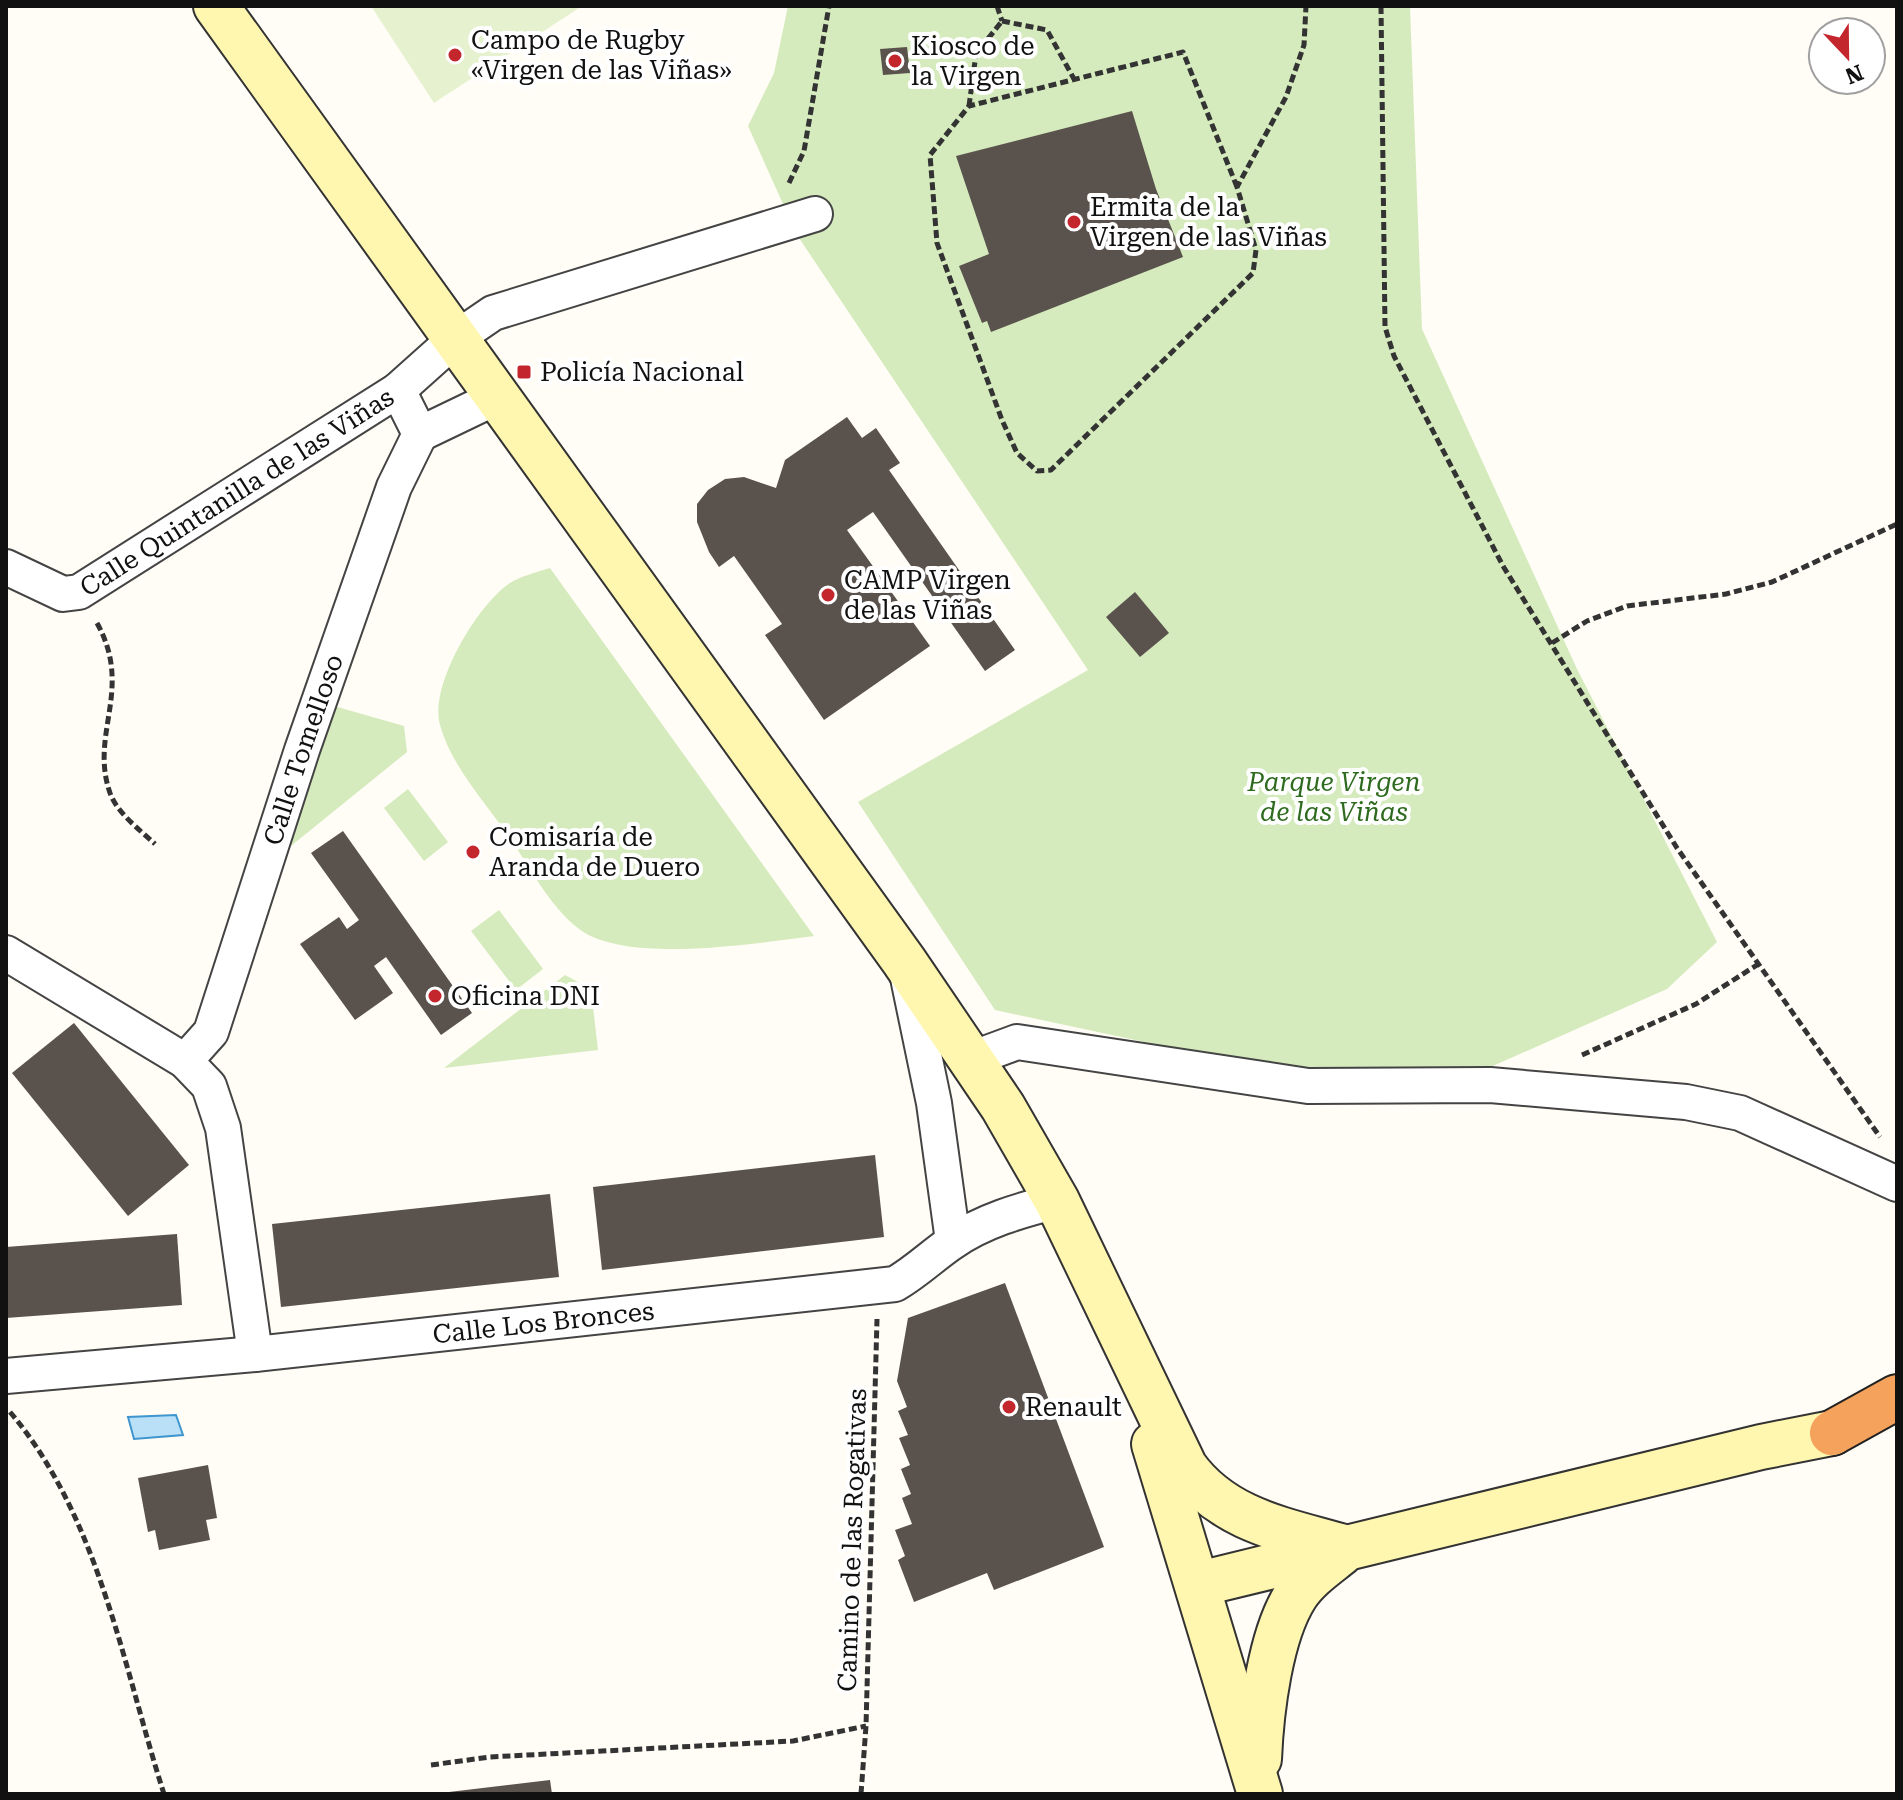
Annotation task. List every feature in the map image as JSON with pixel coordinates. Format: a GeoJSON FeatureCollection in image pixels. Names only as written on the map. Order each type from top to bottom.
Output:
{"type":"FeatureCollection","features":[{"type":"Feature","properties":{"kind":"highway"},"geometry":{"type":"LineString","coordinates":[[1832,1433],[1897,1397]]}},
{"type":"Feature","properties":{"kind":"highway"},"geometry":{"type":"LineString","coordinates":[[1832,1433],[1897,1419]]}},
{"type":"Feature","properties":{"kind":"street"},"geometry":{"type":"LineString","coordinates":[[216,6],[904,961],[971,1059],[1057,1201],[1118,1333],[1185,1467],[1197,1484],[1217,1502],[1259,1522],[1347,1548]]}},
{"type":"Feature","properties":{"kind":"street","name":"Calle Quintanilla de las Viñas"},"geometry":{"type":"LineString","coordinates":[[6,567],[63,594],[79,592],[102,581],[398,390],[455,339],[506,306],[815,214]]}},
{"type":"Feature","properties":{"kind":"street"},"geometry":{"type":"LineString","coordinates":[[398,390],[420,434],[497,397]]}},
{"type":"Feature","properties":{"kind":"street","name":"Calle Tomelloso"},"geometry":{"type":"LineString","coordinates":[[185,1061],[211,1032],[302,750],[388,502],[420,434]]}},
{"type":"Feature","properties":{"kind":"street"},"geometry":{"type":"LineString","coordinates":[[6,953],[185,1061],[209,1086],[223,1128],[255,1354]]}},
{"type":"Feature","properties":{"kind":"street"},"geometry":{"type":"LineString","coordinates":[[904,961],[934,1103],[953,1241]]}},
{"type":"Feature","properties":{"kind":"street"},"geometry":{"type":"LineString","coordinates":[[971,1059],[1017,1042],[1308,1086],[1490,1085],[1686,1102],[1740,1113],[1897,1184]]}},
{"type":"Feature","properties":{"kind":"street","name":"Calle Los Bronces"},"geometry":{"type":"LineString","coordinates":[[6,1376],[255,1354],[895,1284],[921,1269],[953,1241],[1011,1212],[1057,1201]]}},
{"type":"Feature","properties":{"kind":"street"},"geometry":{"type":"LineString","coordinates":[[1118,1333],[1199,1584],[1259,1790]]}},
{"type":"Feature","properties":{"kind":"street"},"geometry":{"type":"LineString","coordinates":[[1199,1584],[1761,1447],[1832,1433]]}},
{"type":"Feature","properties":{"kind":"street"},"geometry":{"type":"LineString","coordinates":[[1259,1790],[1260,1727],[1269,1670],[1289,1608],[1309,1578],[1347,1548]]}},
{"type":"Feature","properties":{"kind":"path"},"geometry":{"type":"LineString","coordinates":[[754,233],[784,194],[804,151],[829,6]]}},
{"type":"Feature","properties":{"kind":"path"},"geometry":{"type":"LineString","coordinates":[[997,6],[1002,21]]}},
{"type":"Feature","properties":{"kind":"path"},"geometry":{"type":"LineString","coordinates":[[1237,187],[1286,97],[1304,45],[1306,6]]}},
{"type":"Feature","properties":{"kind":"path"},"geometry":{"type":"LineString","coordinates":[[1381,6],[1385,327],[1394,356],[1503,566],[1677,848],[1888,1148]]}},
{"type":"Feature","properties":{"kind":"path"},"geometry":{"type":"LineString","coordinates":[[1002,21],[1047,30],[1074,79]]}},
{"type":"Feature","properties":{"kind":"path"},"geometry":{"type":"LineString","coordinates":[[969,106],[1183,52],[1237,187],[1256,250],[1253,273],[1051,470],[1037,471],[1017,453],[937,243],[930,155],[969,106],[976,54],[1002,21]]}},
{"type":"Feature","properties":{"kind":"path"},"geometry":{"type":"LineString","coordinates":[[1552,643],[1587,621],[1627,606],[1726,594],[1772,582],[1897,524]]}},
{"type":"Feature","properties":{"kind":"path"},"geometry":{"type":"LineString","coordinates":[[79,592],[106,638],[114,665],[105,767],[111,795],[126,816],[155,844]]}},
{"type":"Feature","properties":{"kind":"path"},"geometry":{"type":"LineString","coordinates":[[1569,1060],[1696,1004],[1760,963]]}},
{"type":"Feature","properties":{"kind":"path","name":"Camino de las Rogativas"},"geometry":{"type":"LineString","coordinates":[[861,1794],[879,1332],[874,1287]]}},
{"type":"Feature","properties":{"kind":"path"},"geometry":{"type":"LineString","coordinates":[[6,1407],[47,1462],[77,1525],[116,1632],[164,1794]]}},
{"type":"Feature","properties":{"kind":"path"},"geometry":{"type":"LineString","coordinates":[[431,1765],[490,1757],[793,1741],[866,1726]]}},
{"type":"Feature","properties":{"kind":"green space","name":"Campo de Rugby «Virgen de las Viñas»"},"geometry":{"type":"Polygon","coordinates":[[[371,6],[582,6],[434,103],[371,6]]]}},
{"type":"Feature","properties":{"kind":"green space","name":"Parque Virgen de las Viñas"},"geometry":{"type":"Polygon","coordinates":[[[788,6],[1410,6],[1422,329],[1577,669],[1717,942],[1667,989],[1470,1076],[1289,1073],[995,1010],[858,802],[1088,670],[797,235],[748,126],[774,73],[788,6]]]}},
{"type":"Feature","properties":{"kind":"green space"},"geometry":{"type":"Polygon","coordinates":[[[550,568],[814,936],[698,948],[635,947],[607,942],[585,933],[563,914],[543,890],[452,755],[440,725],[439,708],[449,668],[484,608],[510,583],[550,568]]]}},
{"type":"Feature","properties":{"kind":"green space"},"geometry":{"type":"Polygon","coordinates":[[[327,704],[404,726],[407,752],[281,854],[327,704]]]}},
{"type":"Feature","properties":{"kind":"green space"},"geometry":{"type":"Polygon","coordinates":[[[408,789],[448,842],[424,861],[384,808],[408,789]]]}},
{"type":"Feature","properties":{"kind":"green space"},"geometry":{"type":"Polygon","coordinates":[[[499,910],[543,969],[516,990],[471,931],[499,910]]]}},
{"type":"Feature","properties":{"kind":"green space"},"geometry":{"type":"Polygon","coordinates":[[[565,975],[591,989],[598,1050],[444,1068],[565,975]]]}},
{"type":"Feature","properties":{"kind":"water"},"geometry":{"type":"Polygon","coordinates":[[[176,1415],[183,1435],[134,1439],[128,1417],[176,1415]]]}},
{"type":"Feature","properties":{"kind":"building","name":"Kiosco de la Virgen"},"geometry":{"type":"Polygon","coordinates":[[[907,47],[910,73],[883,75],[880,49],[907,47]]]}},
{"type":"Feature","properties":{"kind":"building","name":"Ermita de la Virgen de las Viñas"},"geometry":{"type":"Polygon","coordinates":[[[1132,111],[1156,189],[1183,257],[991,332],[987,321],[982,323],[959,266],[989,254],[956,156],[1132,111]]]}},
{"type":"Feature","properties":{"kind":"building","name":"CAMP Virgen de las Viñas"},"geometry":{"type":"Polygon","coordinates":[[[847,417],[862,438],[876,428],[900,463],[889,470],[1015,650],[985,671],[873,512],[847,530],[930,646],[824,720],[765,635],[782,624],[734,556],[719,567],[709,552],[697,522],[697,504],[708,490],[725,479],[744,477],[776,488],[785,460],[847,417]]]}},
{"type":"Feature","properties":{"kind":"building"},"geometry":{"type":"Polygon","coordinates":[[[1135,592],[1169,633],[1140,657],[1106,617],[1135,592]]]}},
{"type":"Feature","properties":{"kind":"building"},"geometry":{"type":"Polygon","coordinates":[[[343,831],[472,1013],[441,1035],[386,957],[374,966],[393,993],[355,1020],[300,944],[339,917],[347,929],[359,920],[311,853],[343,831]]]}},
{"type":"Feature","properties":{"kind":"building"},"geometry":{"type":"Polygon","coordinates":[[[74,1023],[189,1165],[128,1216],[12,1073],[74,1023]]]}},
{"type":"Feature","properties":{"kind":"building"},"geometry":{"type":"Polygon","coordinates":[[[875,1155],[884,1237],[602,1270],[593,1187],[875,1155]]]}},
{"type":"Feature","properties":{"kind":"building"},"geometry":{"type":"Polygon","coordinates":[[[550,1194],[559,1277],[281,1307],[272,1224],[550,1194]]]}},
{"type":"Feature","properties":{"kind":"building"},"geometry":{"type":"Polygon","coordinates":[[[177,1234],[182,1305],[6,1318],[6,1247],[177,1234]]]}},
{"type":"Feature","properties":{"kind":"building"},"geometry":{"type":"Polygon","coordinates":[[[1005,1283],[1104,1547],[994,1590],[987,1573],[914,1602],[898,1560],[905,1556],[895,1530],[912,1524],[902,1498],[911,1494],[901,1469],[910,1465],[899,1438],[908,1435],[898,1411],[907,1407],[897,1381],[908,1318],[1005,1283]]]}},
{"type":"Feature","properties":{"kind":"building"},"geometry":{"type":"Polygon","coordinates":[[[208,1465],[217,1518],[206,1520],[210,1540],[159,1550],[155,1530],[148,1532],[138,1478],[208,1465]]]}},
{"type":"Feature","properties":{"kind":"building"},"geometry":{"type":"Polygon","coordinates":[[[550,1780],[552,1794],[449,1794],[449,1792],[550,1780]]]}},
{"type":"Feature","properties":{"kind":"place","name":"Campo de Rugby «Virgen de las Viñas»"},"geometry":{"type":"Point","coordinates":[455,55]}},
{"type":"Feature","properties":{"kind":"place","name":"Kiosco de la Virgen"},"geometry":{"type":"Point","coordinates":[895,61]}},
{"type":"Feature","properties":{"kind":"place","name":"Ermita de la Virgen de las Viñas"},"geometry":{"type":"Point","coordinates":[1074,222]}},
{"type":"Feature","properties":{"kind":"place","name":"Policía Nacional"},"geometry":{"type":"Point","coordinates":[524,372]}},
{"type":"Feature","properties":{"kind":"place","name":"CAMP Virgen de las Viñas"},"geometry":{"type":"Point","coordinates":[828,595]}},
{"type":"Feature","properties":{"kind":"place","name":"Comisaría de Aranda de Duero"},"geometry":{"type":"Point","coordinates":[473,852]}},
{"type":"Feature","properties":{"kind":"place","name":"Oficina DNI"},"geometry":{"type":"Point","coordinates":[435,996]}},
{"type":"Feature","properties":{"kind":"place","name":"Renault"},"geometry":{"type":"Point","coordinates":[1009,1407]}}]}
